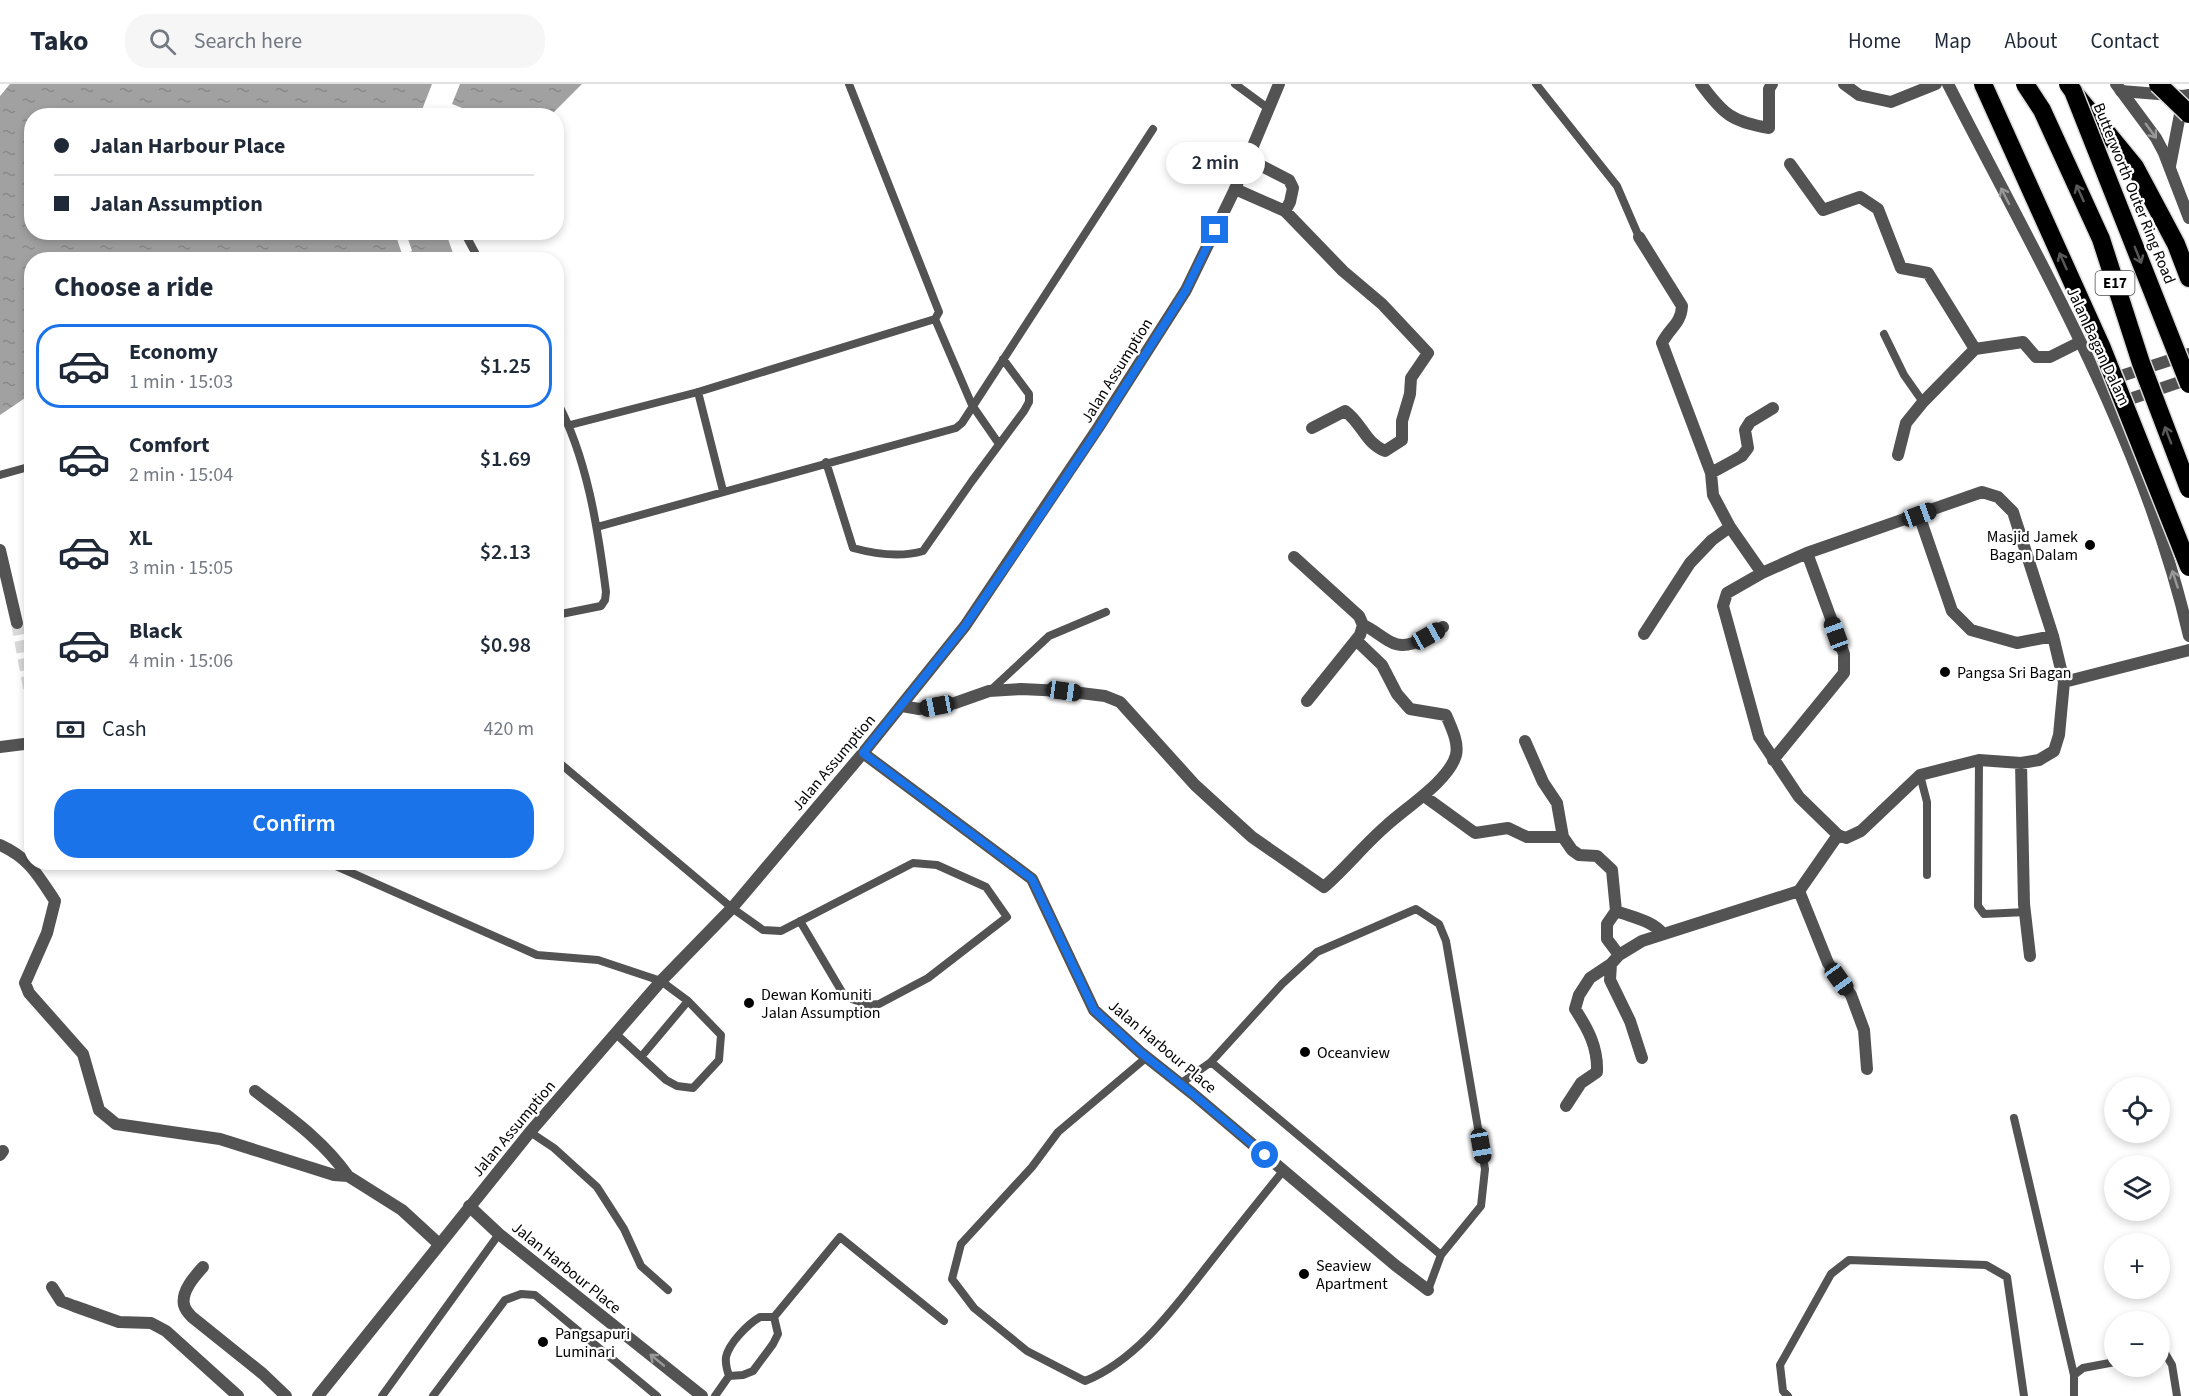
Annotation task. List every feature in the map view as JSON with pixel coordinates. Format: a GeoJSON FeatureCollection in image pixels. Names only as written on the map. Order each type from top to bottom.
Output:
{"type":"FeatureCollection","features":[{"type":"Feature","properties":{"kind":"highway"},"geometry":{"type":"LineString","coordinates":[[1983,84],[2102,348],[2189,567]]}},
{"type":"Feature","properties":{"kind":"highway","name":"E17"},"geometry":{"type":"LineString","coordinates":[[2025,84],[2042,110],[2101,239],[2141,363],[2189,489]]}},
{"type":"Feature","properties":{"kind":"highway"},"geometry":{"type":"LineString","coordinates":[[2158,84],[2189,114]]}},
{"type":"Feature","properties":{"kind":"highway"},"geometry":{"type":"LineString","coordinates":[[2071,88],[2135,167],[2176,244],[2189,278]]}},
{"type":"Feature","properties":{"kind":"highway","name":"Butterworth Outer Ring Road"},"geometry":{"type":"LineString","coordinates":[[2071,88],[2189,384]]}},
{"type":"Feature","properties":{"kind":"street","name":"Jalan Assumption"},"geometry":{"type":"LineString","coordinates":[[318,1396],[530,1132],[661,981],[732,908],[902,706],[965,626],[1098,429],[1186,290],[1235,189],[1279,84]]}},
{"type":"Feature","properties":{"kind":"street"},"geometry":{"type":"LineString","coordinates":[[1701,84],[1729,117],[1769,128],[1768,89],[1772,84]]}},
{"type":"Feature","properties":{"kind":"street"},"geometry":{"type":"LineString","coordinates":[[1844,84],[1859,95],[1891,102],[1936,84]]}},
{"type":"Feature","properties":{"kind":"street","name":"Jalan Bagan Dalam"},"geometry":{"type":"LineString","coordinates":[[1948,84],[2089,360],[2155,519],[2177,585],[2189,636]]}},
{"type":"Feature","properties":{"kind":"street"},"geometry":{"type":"LineString","coordinates":[[2119,87],[2186,95],[2170,166]]}},
{"type":"Feature","properties":{"kind":"street"},"geometry":{"type":"LineString","coordinates":[[2119,87],[2156,138],[2170,166],[2189,218]]}},
{"type":"Feature","properties":{"kind":"street"},"geometry":{"type":"LineString","coordinates":[[1248,159],[1289,180],[1293,188],[1285,211]]}},
{"type":"Feature","properties":{"kind":"street"},"geometry":{"type":"LineString","coordinates":[[1790,164],[1823,210],[1860,197],[1878,209],[1901,268],[1929,273],[1975,349]]}},
{"type":"Feature","properties":{"kind":"street"},"geometry":{"type":"LineString","coordinates":[[1235,189],[1285,211],[1343,271],[1382,304],[1428,353],[1411,378],[1410,394],[1402,422],[1402,440],[1385,451],[1374,447],[1353,417],[1345,411],[1312,428]]}},
{"type":"Feature","properties":{"kind":"street"},"geometry":{"type":"LineString","coordinates":[[1639,237],[1682,306],[1681,318],[1666,334],[1662,343],[1711,473],[1713,495],[1730,527],[1762,573]]}},
{"type":"Feature","properties":{"kind":"street"},"geometry":{"type":"LineString","coordinates":[[1898,455],[1906,423],[1923,402],[1975,349],[2023,342],[2036,357],[2050,357],[2080,342]]}},
{"type":"Feature","properties":{"kind":"street"},"geometry":{"type":"LineString","coordinates":[[2089,360],[2103,372],[2118,377],[2189,354]]}},
{"type":"Feature","properties":{"kind":"street"},"geometry":{"type":"LineString","coordinates":[[2113,415],[2117,407],[2127,400],[2189,379]]}},
{"type":"Feature","properties":{"kind":"street"},"geometry":{"type":"LineString","coordinates":[[1711,473],[1742,456],[1748,448],[1745,430],[1750,422],[1773,408]]}},
{"type":"Feature","properties":{"kind":"street"},"geometry":{"type":"LineString","coordinates":[[1982,492],[1998,497],[2013,512],[2053,636],[2064,682],[2059,735],[2054,751],[2039,760],[2021,763],[1979,760],[1920,775],[1861,831],[1846,838],[1838,835],[1799,797],[1759,737],[1723,606],[1727,593],[1762,573],[1807,553],[1982,492]]}},
{"type":"Feature","properties":{"kind":"street"},"geometry":{"type":"LineString","coordinates":[[1919,515],[1952,611],[1971,630],[2017,643],[2053,636]]}},
{"type":"Feature","properties":{"kind":"street"},"geometry":{"type":"LineString","coordinates":[[1644,634],[1690,563],[1712,540],[1730,527]]}},
{"type":"Feature","properties":{"kind":"street"},"geometry":{"type":"LineString","coordinates":[[0,550],[17,623]]}},
{"type":"Feature","properties":{"kind":"street"},"geometry":{"type":"LineString","coordinates":[[1773,760],[1844,673],[1844,654],[1807,553]]}},
{"type":"Feature","properties":{"kind":"street"},"geometry":{"type":"LineString","coordinates":[[1294,557],[1359,615],[1363,625],[1393,644],[1412,645],[1443,627]]}},
{"type":"Feature","properties":{"kind":"street"},"geometry":{"type":"LineString","coordinates":[[1307,701],[1360,635],[1363,625]]}},
{"type":"Feature","properties":{"kind":"street"},"geometry":{"type":"LineString","coordinates":[[902,706],[919,710],[955,703],[990,691],[1021,689],[1105,696],[1120,702],[1195,785],[1252,837],[1324,887],[1386,826],[1424,796],[1451,765],[1457,753],[1454,734],[1446,716],[1410,709],[1397,694],[1382,665],[1356,640]]}},
{"type":"Feature","properties":{"kind":"street"},"geometry":{"type":"LineString","coordinates":[[2064,682],[2189,650]]}},
{"type":"Feature","properties":{"kind":"street"},"geometry":{"type":"LineString","coordinates":[[1525,741],[1543,782],[1557,803],[1563,837],[1572,850],[1579,855],[1597,856],[1612,870],[1616,911],[1607,924],[1607,939],[1615,960],[1610,980],[1630,1021],[1642,1058]]}},
{"type":"Feature","properties":{"kind":"street"},"geometry":{"type":"LineString","coordinates":[[0,747],[24,744]]}},
{"type":"Feature","properties":{"kind":"street","name":"Jalan Harbour Place"},"geometry":{"type":"LineString","coordinates":[[863,753],[1032,879],[1094,1010],[1395,1265],[1428,1290]]}},
{"type":"Feature","properties":{"kind":"street"},"geometry":{"type":"LineString","coordinates":[[2021,763],[2025,912],[2030,956]]}},
{"type":"Feature","properties":{"kind":"street"},"geometry":{"type":"LineString","coordinates":[[1424,796],[1475,833],[1508,828],[1527,837],[1563,837]]}},
{"type":"Feature","properties":{"kind":"street"},"geometry":{"type":"LineString","coordinates":[[1566,1106],[1581,1083],[1597,1072],[1597,1058],[1589,1030],[1575,1009],[1579,995],[1590,978],[1642,941],[1798,891],[1838,835]]}},
{"type":"Feature","properties":{"kind":"street"},"geometry":{"type":"LineString","coordinates":[[0,845],[17,852],[24,859]]}},
{"type":"Feature","properties":{"kind":"street"},"geometry":{"type":"LineString","coordinates":[[36,870],[55,901],[47,933],[25,983],[28,993],[83,1054],[99,1110],[116,1125],[220,1139],[334,1175],[348,1176]]}},
{"type":"Feature","properties":{"kind":"street"},"geometry":{"type":"LineString","coordinates":[[1798,891],[1828,963],[1851,995],[1864,1030],[1867,1069]]}},
{"type":"Feature","properties":{"kind":"street"},"geometry":{"type":"LineString","coordinates":[[1616,911],[1649,923],[1663,934]]}},
{"type":"Feature","properties":{"kind":"street"},"geometry":{"type":"LineString","coordinates":[[255,1090],[313,1134],[348,1176],[402,1210],[439,1244]]}},
{"type":"Feature","properties":{"kind":"street","name":"Jalan Harbour Place"},"geometry":{"type":"LineString","coordinates":[[469,1206],[498,1233],[702,1396]]}},
{"type":"Feature","properties":{"kind":"street"},"geometry":{"type":"LineString","coordinates":[[203,1267],[191,1282],[184,1296],[184,1306],[192,1317],[263,1374],[286,1396]]}},
{"type":"Feature","properties":{"kind":"street"},"geometry":{"type":"LineString","coordinates":[[52,1287],[61,1301],[74,1306],[119,1322],[151,1323],[166,1330],[238,1396]]}},
{"type":"Feature","properties":{"kind":"lane"},"geometry":{"type":"LineString","coordinates":[[570,425],[698,392],[935,319],[939,312],[849,84]]}},
{"type":"Feature","properties":{"kind":"lane"},"geometry":{"type":"LineString","coordinates":[[1235,84],[1269,109]]}},
{"type":"Feature","properties":{"kind":"lane"},"geometry":{"type":"LineString","coordinates":[[1536,84],[1617,186],[1639,237]]}},
{"type":"Feature","properties":{"kind":"lane"},"geometry":{"type":"LineString","coordinates":[[597,527],[956,428],[962,423],[1153,129]]}},
{"type":"Feature","properties":{"kind":"lane"},"geometry":{"type":"LineString","coordinates":[[935,319],[972,405],[999,444]]}},
{"type":"Feature","properties":{"kind":"lane"},"geometry":{"type":"LineString","coordinates":[[1884,334],[1904,375],[1923,402]]}},
{"type":"Feature","properties":{"kind":"lane"},"geometry":{"type":"LineString","coordinates":[[826,462],[853,548],[887,555],[912,555],[922,551],[1029,402],[1029,394],[1003,359]]}},
{"type":"Feature","properties":{"kind":"lane"},"geometry":{"type":"LineString","coordinates":[[698,392],[723,491]]}},
{"type":"Feature","properties":{"kind":"lane"},"geometry":{"type":"LineString","coordinates":[[564,414],[570,425],[597,527],[605,600],[601,606],[564,613]]}},
{"type":"Feature","properties":{"kind":"lane"},"geometry":{"type":"LineString","coordinates":[[0,476],[24,468]]}},
{"type":"Feature","properties":{"kind":"lane"},"geometry":{"type":"LineString","coordinates":[[990,691],[1049,636],[1106,612]]}},
{"type":"Feature","properties":{"kind":"lane"},"geometry":{"type":"LineString","coordinates":[[1979,760],[1978,906],[1984,914],[2025,912]]}},
{"type":"Feature","properties":{"kind":"lane"},"geometry":{"type":"LineString","coordinates":[[564,767],[732,908],[763,930],[781,931],[800,921],[913,863],[937,865],[986,887],[1007,917],[928,978],[879,1004],[868,1005],[842,992],[800,921]]}},
{"type":"Feature","properties":{"kind":"lane"},"geometry":{"type":"LineString","coordinates":[[1920,775],[1927,802],[1927,875]]}},
{"type":"Feature","properties":{"kind":"lane"},"geometry":{"type":"LineString","coordinates":[[345,870],[537,955],[598,960],[661,981],[688,1001],[721,1035],[718,1060],[693,1088],[676,1086],[666,1080],[615,1033]]}},
{"type":"Feature","properties":{"kind":"lane"},"geometry":{"type":"LineString","coordinates":[[1180,1084],[1211,1062],[1282,984],[1317,952],[1416,909],[1439,924],[1446,941],[1485,1169],[1481,1206],[1441,1255],[1428,1290]]}},
{"type":"Feature","properties":{"kind":"lane"},"geometry":{"type":"LineString","coordinates":[[641,1057],[688,1001]]}},
{"type":"Feature","properties":{"kind":"lane"},"geometry":{"type":"LineString","coordinates":[[1147,1057],[1058,1132],[1032,1167],[961,1245],[952,1279],[975,1308],[1027,1352],[1085,1381],[1105,1373],[1130,1353],[1177,1306],[1283,1170]]}},
{"type":"Feature","properties":{"kind":"lane"},"geometry":{"type":"LineString","coordinates":[[1211,1062],[1441,1255]]}},
{"type":"Feature","properties":{"kind":"lane"},"geometry":{"type":"LineString","coordinates":[[2014,1118],[2074,1375],[2074,1396]]}},
{"type":"Feature","properties":{"kind":"lane"},"geometry":{"type":"LineString","coordinates":[[530,1132],[554,1148],[597,1187],[624,1229],[641,1266],[668,1290]]}},
{"type":"Feature","properties":{"kind":"lane"},"geometry":{"type":"LineString","coordinates":[[382,1396],[498,1233]]}},
{"type":"Feature","properties":{"kind":"lane"},"geometry":{"type":"LineString","coordinates":[[774,1317],[840,1238],[944,1321]]}},
{"type":"Feature","properties":{"kind":"lane"},"geometry":{"type":"LineString","coordinates":[[1788,1396],[1783,1391],[1780,1365],[1832,1274],[1850,1260],[1986,1265],[2007,1277],[2024,1396]]}},
{"type":"Feature","properties":{"kind":"lane"},"geometry":{"type":"LineString","coordinates":[[433,1396],[505,1300],[521,1294],[535,1295],[657,1396]]}},
{"type":"Feature","properties":{"kind":"lane"},"geometry":{"type":"LineString","coordinates":[[715,1396],[729,1376],[726,1364],[727,1354],[748,1324],[760,1317],[774,1317]]}},
{"type":"Feature","properties":{"kind":"lane"},"geometry":{"type":"LineString","coordinates":[[729,1376],[743,1375],[753,1371],[760,1362],[778,1334],[774,1317]]}},
{"type":"Feature","properties":{"kind":"lane"},"geometry":{"type":"LineString","coordinates":[[2170,1362],[2177,1396]]}},
{"type":"Feature","properties":{"kind":"lane"},"geometry":{"type":"LineString","coordinates":[[2074,1375],[2083,1368],[2104,1364]]}},
{"type":"Feature","properties":{"kind":"water"},"geometry":{"type":"Polygon","coordinates":[[[10,84],[582,84],[558,108],[24,108],[24,240],[448,240],[453,252],[24,252],[24,399],[0,415],[0,96],[10,84]]]}},
{"type":"Feature","properties":{"kind":"pier"},"geometry":{"type":"Polygon","coordinates":[[[432,84],[460,84],[452,104],[462,108],[423,108],[432,84]]]}},
{"type":"Feature","properties":{"kind":"pier"},"geometry":{"type":"Polygon","coordinates":[[[397,240],[408,240],[412,251],[401,252],[397,240]]]}},
{"type":"Feature","properties":{"kind":"tunnel"},"geometry":{"type":"LineString","coordinates":[[17,623],[24,661]]}},
{"type":"Feature","properties":{"kind":"place","name":"Masjid Jamek Bagan Dalam"},"geometry":{"type":"Point","coordinates":[2090,545]}},
{"type":"Feature","properties":{"kind":"place","name":"Pangsa Sri Bagan"},"geometry":{"type":"Point","coordinates":[1945,672]}},
{"type":"Feature","properties":{"kind":"place","name":"Dewan Komuniti Jalan Assumption"},"geometry":{"type":"Point","coordinates":[749,1003]}},
{"type":"Feature","properties":{"kind":"place","name":"Oceanview"},"geometry":{"type":"Point","coordinates":[1305,1052]}},
{"type":"Feature","properties":{"kind":"place","name":"Seaview Apartment"},"geometry":{"type":"Point","coordinates":[1304,1274]}},
{"type":"Feature","properties":{"kind":"place","name":"Pangsapuri Luminari"},"geometry":{"type":"Point","coordinates":[543,1342]}},
{"type":"Feature","properties":{"kind":"route"},"geometry":{"type":"LineString","coordinates":[[1215,230],[1186,290],[1024,540],[965,626],[863,753],[1032,879],[1094,1010],[1140,1052],[1265,1155]]}}]}
